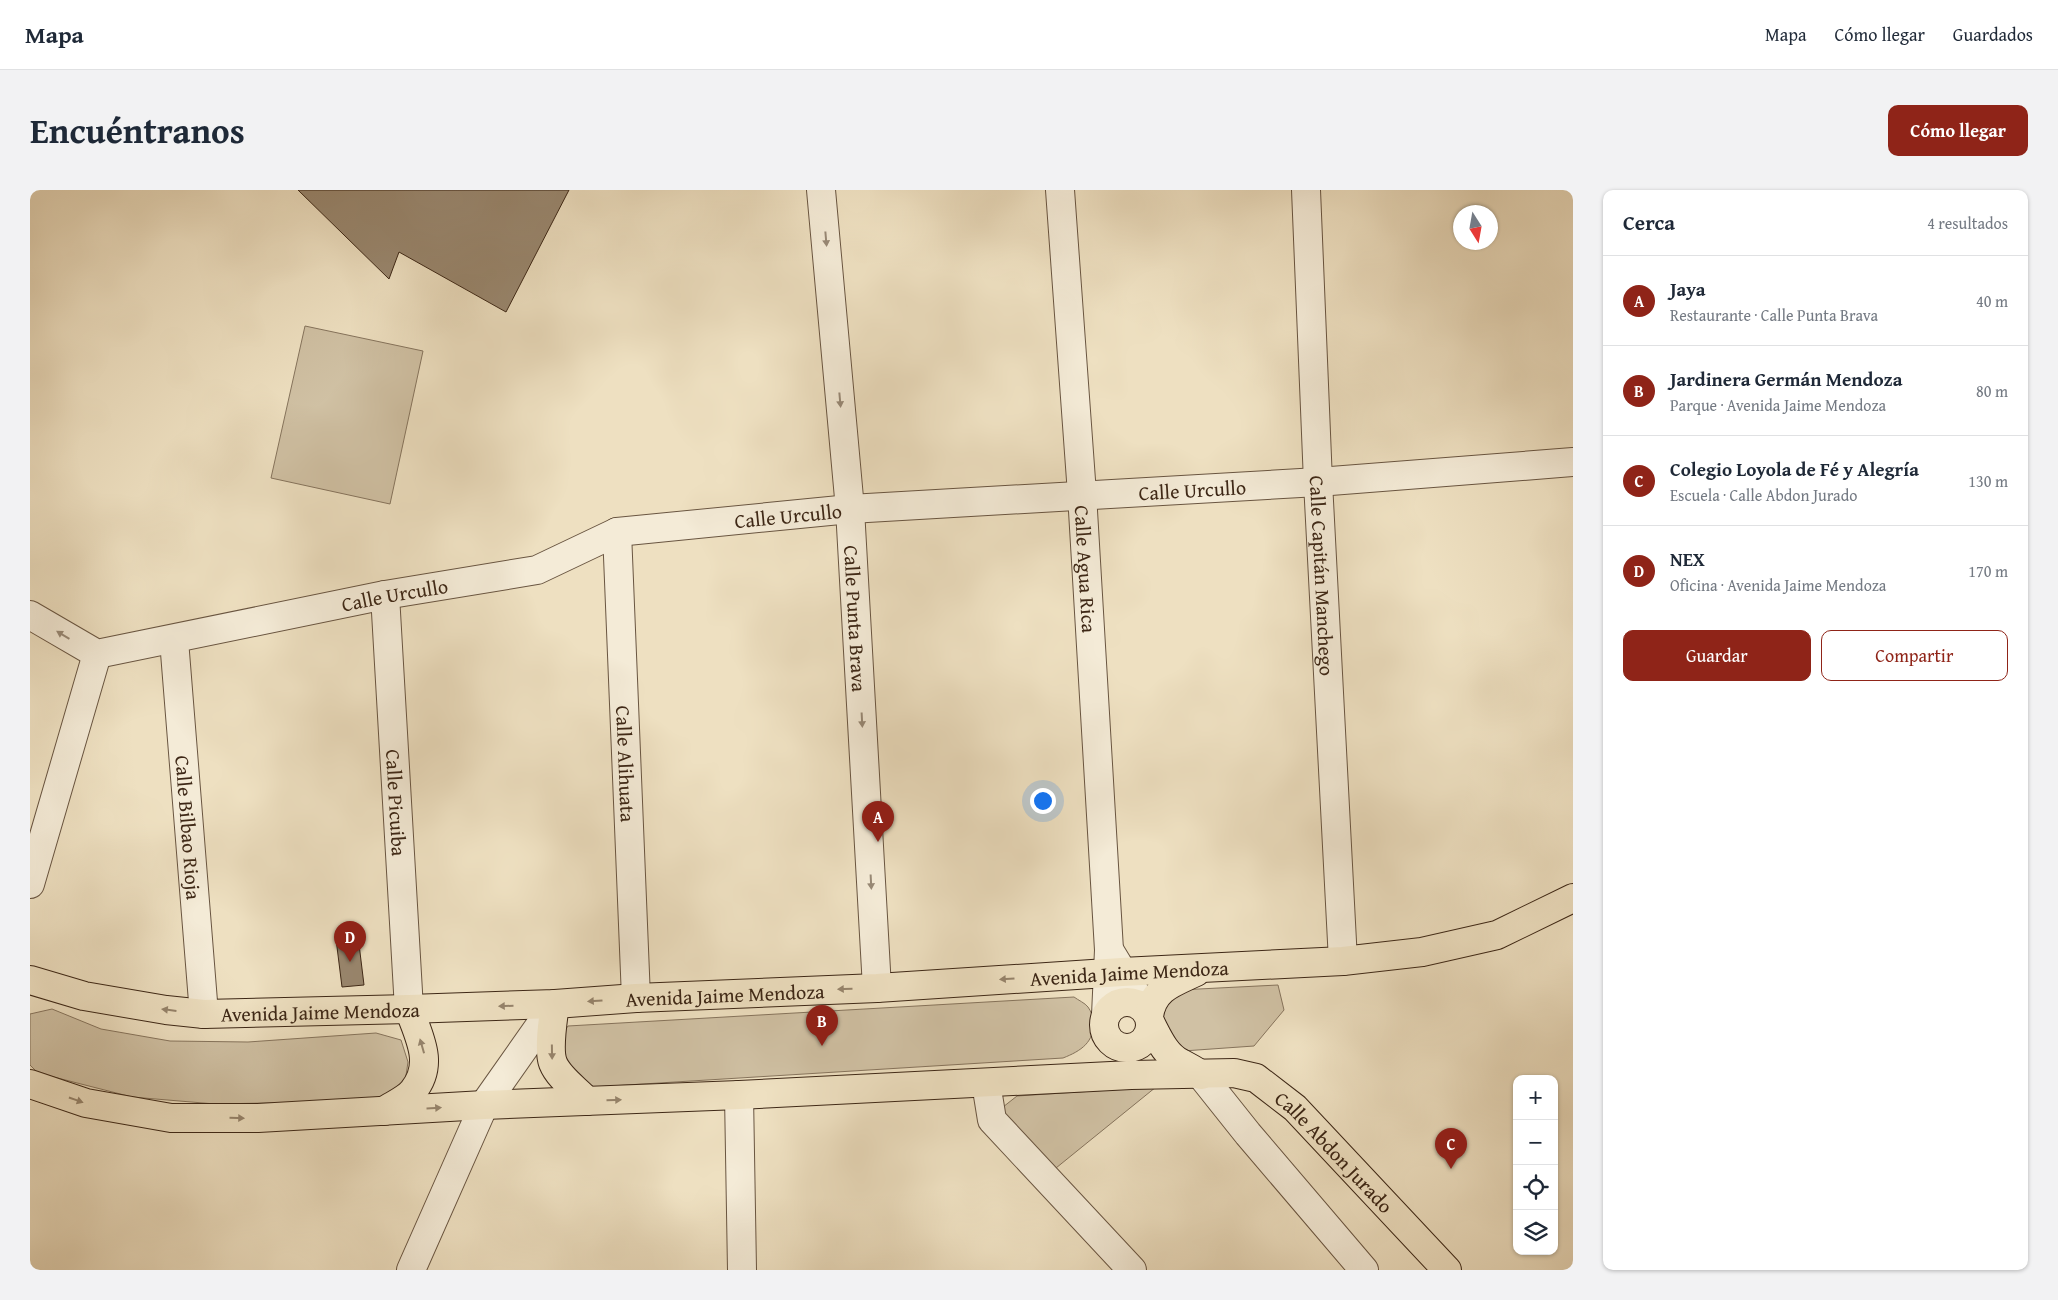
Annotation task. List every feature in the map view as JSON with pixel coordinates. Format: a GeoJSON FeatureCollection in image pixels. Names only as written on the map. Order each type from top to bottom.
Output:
{"type":"FeatureCollection","features":[{"type":"Feature","properties":{"kind":"main road","name":"Avenida Jaime Mendoza"},"geometry":{"type":"LineString","coordinates":[[30,980],[84,996],[166,1010],[204,1014],[555,1004],[636,998],[877,988],[1117,970],[1168,970],[1343,961],[1422,952],[1496,935],[1573,898]]}},
{"type":"Feature","properties":{"kind":"main road"},"geometry":{"type":"LineString","coordinates":[[30,1084],[86,1103],[172,1118],[258,1118],[484,1105],[1062,1079],[1118,1040],[1147,1038],[1150,1031],[1148,1016],[1150,1004],[1155,996],[1168,985],[1206,968]]}},
{"type":"Feature","properties":{"kind":"main road"},"geometry":{"type":"LineString","coordinates":[[1118,1040],[1124,1002],[1132,1002],[1148,1016],[1168,1052],[1179,1063],[1194,1069],[1201,1075]]}},
{"type":"Feature","properties":{"kind":"main road"},"geometry":{"type":"LineString","coordinates":[[555,1004],[551,1030],[552,1062],[561,1075],[588,1100]]}},
{"type":"Feature","properties":{"kind":"main road"},"geometry":{"type":"LineString","coordinates":[[384,1111],[413,1092],[424,1073],[424,1050],[409,1009]]}},
{"type":"Feature","properties":{"kind":"main road","name":"Calle Abdon Jurado"},"geometry":{"type":"LineString","coordinates":[[1118,1040],[1201,1075],[1234,1073],[1256,1078],[1295,1108],[1447,1270]]}},
{"type":"Feature","properties":{"kind":"street","name":"Calle Punta Brava"},"geometry":{"type":"LineString","coordinates":[[821,190],[850,509],[877,988]]}},
{"type":"Feature","properties":{"kind":"street","name":"Calle Agua Rica"},"geometry":{"type":"LineString","coordinates":[[1060,190],[1117,970],[1118,1040]]}},
{"type":"Feature","properties":{"kind":"street","name":"Calle Capitán Manchego"},"geometry":{"type":"LineString","coordinates":[[1306,190],[1318,482],[1343,961]]}},
{"type":"Feature","properties":{"kind":"street","name":"Calle Urcullo"},"geometry":{"type":"LineString","coordinates":[[97,654],[174,640],[385,595],[537,570],[617,532],[850,509],[1082,494],[1318,482],[1573,462]]}},
{"type":"Feature","properties":{"kind":"street","name":"Calle Alihuata"},"geometry":{"type":"LineString","coordinates":[[617,532],[636,998]]}},
{"type":"Feature","properties":{"kind":"street","name":"Calle Picuiba"},"geometry":{"type":"LineString","coordinates":[[385,595],[409,1009]]}},
{"type":"Feature","properties":{"kind":"street"},"geometry":{"type":"LineString","coordinates":[[30,614],[97,654],[30,884]]}},
{"type":"Feature","properties":{"kind":"street","name":"Calle Bilbao Rioja"},"geometry":{"type":"LineString","coordinates":[[174,640],[204,1014]]}},
{"type":"Feature","properties":{"kind":"street","name":"Calle Agua Rica"},"geometry":{"type":"LineString","coordinates":[[1117,970],[1148,1016]]}},
{"type":"Feature","properties":{"kind":"street"},"geometry":{"type":"LineString","coordinates":[[412,1270],[484,1105],[555,1004]]}},
{"type":"Feature","properties":{"kind":"street"},"geometry":{"type":"LineString","coordinates":[[1201,1075],[1248,1134],[1364,1270]]}},
{"type":"Feature","properties":{"kind":"street"},"geometry":{"type":"LineString","coordinates":[[986,1083],[992,1120],[1132,1270]]}},
{"type":"Feature","properties":{"kind":"street"},"geometry":{"type":"LineString","coordinates":[[738,1095],[742,1270]]}},
{"type":"Feature","properties":{"kind":"shaded area"},"geometry":{"type":"Polygon","coordinates":[[[305,326],[423,351],[390,504],[271,478],[305,326]]]}},
{"type":"Feature","properties":{"kind":"shaded area"},"geometry":{"type":"Polygon","coordinates":[[[1278,985],[1284,1010],[1254,1046],[1183,1051],[1161,1030],[1166,999],[1179,990],[1278,985]]]}},
{"type":"Feature","properties":{"kind":"shaded area"},"geometry":{"type":"Polygon","coordinates":[[[1074,997],[1085,1004],[1091,1012],[1093,1018],[1092,1035],[1081,1049],[1063,1058],[594,1087],[571,1074],[567,1069],[562,1058],[559,1039],[568,1026],[1074,997]]]}},
{"type":"Feature","properties":{"kind":"shaded area"},"geometry":{"type":"Polygon","coordinates":[[[52,1009],[101,1029],[170,1041],[248,1042],[376,1033],[401,1040],[408,1062],[405,1082],[391,1095],[369,1101],[215,1104],[132,1097],[38,1073],[30,1065],[30,1014],[52,1009]]]}},
{"type":"Feature","properties":{"kind":"shaded area"},"geometry":{"type":"Polygon","coordinates":[[[1156,1087],[1056,1168],[1008,1122],[1003,1107],[1017,1096],[1156,1087]]]}},
{"type":"Feature","properties":{"kind":"building"},"geometry":{"type":"Polygon","coordinates":[[[298,190],[569,190],[506,312],[399,252],[389,279],[298,190]]]}},
{"type":"Feature","properties":{"kind":"building"},"geometry":{"type":"Polygon","coordinates":[[[358,936],[364,985],[342,987],[336,939],[358,936]]]}},
{"type":"Feature","properties":{"kind":"place","name":"Jaya"},"geometry":{"type":"Point","coordinates":[878,842]}},
{"type":"Feature","properties":{"kind":"place","name":"NEX"},"geometry":{"type":"Point","coordinates":[350,962]}},
{"type":"Feature","properties":{"kind":"place","name":"Jardinera Germán Mendoza"},"geometry":{"type":"Point","coordinates":[822,1046]}},
{"type":"Feature","properties":{"kind":"place","name":"Colegio Loyola de Fé y Alegría"},"geometry":{"type":"Point","coordinates":[1451,1169]}}]}
